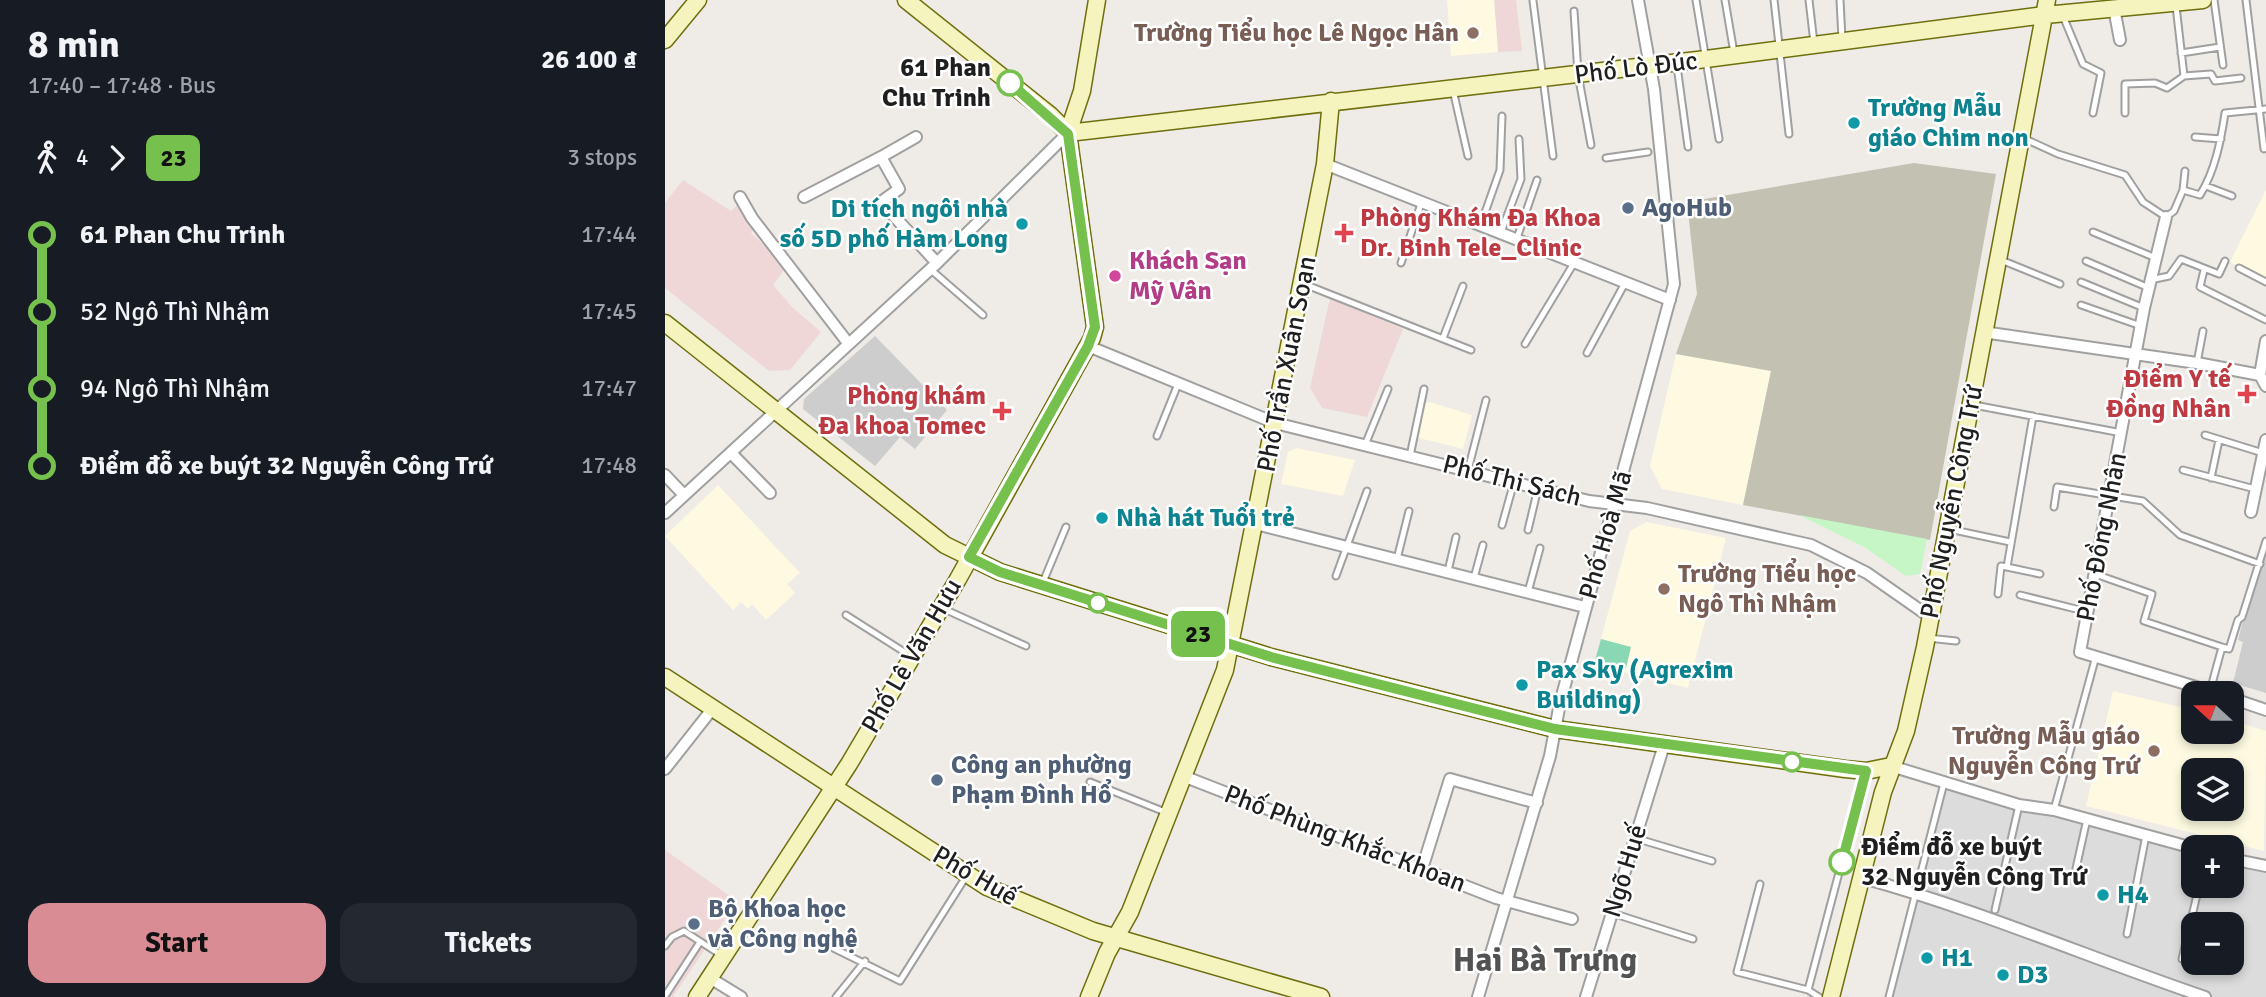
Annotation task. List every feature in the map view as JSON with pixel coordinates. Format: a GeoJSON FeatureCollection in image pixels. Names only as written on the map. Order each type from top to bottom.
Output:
{"type":"FeatureCollection","features":[{"type":"Feature","properties":{"kind":"street"},"geometry":{"type":"LineString","coordinates":[[665,40],[698,0]]}},
{"type":"Feature","properties":{"kind":"street"},"geometry":{"type":"LineString","coordinates":[[906,0],[1050,115],[1068,134]]}},
{"type":"Feature","properties":{"kind":"street"},"geometry":{"type":"LineString","coordinates":[[665,513],[933,266],[1068,134],[1082,91],[1097,0]]}},
{"type":"Feature","properties":{"kind":"street","name":"Phố Hoà Mã"},"geometry":{"type":"LineString","coordinates":[[1478,997],[1537,803],[1585,607],[1670,300],[1673,271],[1650,66],[1638,0]]}},
{"type":"Feature","properties":{"kind":"street","name":"Phố Lò Đúc"},"geometry":{"type":"LineString","coordinates":[[1068,134],[1842,43],[2046,7],[2062,13],[2203,0]]}},
{"type":"Feature","properties":{"kind":"street","name":"Phố Nguyễn Công Trứ"},"geometry":{"type":"LineString","coordinates":[[1831,997],[1891,766],[1906,732],[2023,138],[2046,7]]}},
{"type":"Feature","properties":{"kind":"street"},"geometry":{"type":"LineString","coordinates":[[2114,8],[2120,40]]}},
{"type":"Feature","properties":{"kind":"street","name":"Phố Trần Xuân Soạn"},"geometry":{"type":"LineString","coordinates":[[1089,997],[1115,938],[1130,912],[1225,670],[1256,524],[1325,164],[1331,101]]}},
{"type":"Feature","properties":{"kind":"street","name":"Phố Lê Văn Hưu"},"geometry":{"type":"LineString","coordinates":[[697,997],[834,787],[941,607],[1088,346],[1095,327],[1068,134]]}},
{"type":"Feature","properties":{"kind":"street"},"geometry":{"type":"LineString","coordinates":[[804,197],[916,137]]}},
{"type":"Feature","properties":{"kind":"street"},"geometry":{"type":"LineString","coordinates":[[881,157],[899,189],[881,202],[933,266]]}},
{"type":"Feature","properties":{"kind":"street"},"geometry":{"type":"LineString","coordinates":[[1325,164],[1670,300]]}},
{"type":"Feature","properties":{"kind":"street"},"geometry":{"type":"LineString","coordinates":[[740,197],[752,218],[848,343]]}},
{"type":"Feature","properties":{"kind":"street","name":"Phố Đồng Nhân"},"geometry":{"type":"LineString","coordinates":[[2096,656],[2080,652],[2144,308],[2166,217]]}},
{"type":"Feature","properties":{"kind":"street"},"geometry":{"type":"LineString","coordinates":[[665,323],[945,545],[1042,585],[1231,645],[1555,729],[1866,771],[1891,766],[2018,805],[2054,810],[2181,845]]}},
{"type":"Feature","properties":{"kind":"street"},"geometry":{"type":"LineString","coordinates":[[1983,332],[2197,363],[2260,376]]}},
{"type":"Feature","properties":{"kind":"street"},"geometry":{"type":"LineString","coordinates":[[2266,341],[2260,376],[2266,386]]}},
{"type":"Feature","properties":{"kind":"street","name":"Phố Thi Sách"},"geometry":{"type":"LineString","coordinates":[[1088,346],[1275,423],[1538,488],[1615,505],[1647,508],[1811,545],[1867,573],[1930,617]]}},
{"type":"Feature","properties":{"kind":"street"},"geometry":{"type":"LineString","coordinates":[[2251,512],[2266,440]]}},
{"type":"Feature","properties":{"kind":"street"},"geometry":{"type":"LineString","coordinates":[[731,453],[770,493]]}},
{"type":"Feature","properties":{"kind":"street"},"geometry":{"type":"LineString","coordinates":[[665,475],[684,495]]}},
{"type":"Feature","properties":{"kind":"street"},"geometry":{"type":"LineString","coordinates":[[1256,524],[1585,607]]}},
{"type":"Feature","properties":{"kind":"street"},"geometry":{"type":"LineString","coordinates":[[2096,656],[2181,682]]}},
{"type":"Feature","properties":{"kind":"street","name":"Phố Huế"},"geometry":{"type":"LineString","coordinates":[[665,677],[967,875],[1024,904],[1115,938],[1321,997]]}},
{"type":"Feature","properties":{"kind":"street"},"geometry":{"type":"LineString","coordinates":[[2244,702],[2266,710]]}},
{"type":"Feature","properties":{"kind":"street"},"geometry":{"type":"LineString","coordinates":[[665,769],[713,708]]}},
{"type":"Feature","properties":{"kind":"street","name":"Ngõ Huế"},"geometry":{"type":"LineString","coordinates":[[1586,997],[1664,745]]}},
{"type":"Feature","properties":{"kind":"street","name":"Phố Phùng Khắc Khoan"},"geometry":{"type":"LineString","coordinates":[[1182,776],[1507,901],[1572,919]]}},
{"type":"Feature","properties":{"kind":"street"},"geometry":{"type":"LineString","coordinates":[[1422,869],[1450,779],[1537,803]]}},
{"type":"Feature","properties":{"kind":"street"},"geometry":{"type":"LineString","coordinates":[[2244,862],[2266,866]]}},
{"type":"Feature","properties":{"kind":"street"},"geometry":{"type":"LineString","coordinates":[[1863,878],[1917,892],[2184,993],[2205,997]]}},
{"type":"Feature","properties":{"kind":"street"},"geometry":{"type":"LineString","coordinates":[[710,978],[741,997]]}},
{"type":"Feature","properties":{"kind":"lane"},"geometry":{"type":"LineString","coordinates":[[1696,0],[1719,139]]}},
{"type":"Feature","properties":{"kind":"lane"},"geometry":{"type":"LineString","coordinates":[[1725,0],[1734,56]]}},
{"type":"Feature","properties":{"kind":"lane"},"geometry":{"type":"LineString","coordinates":[[1774,0],[1789,134]]}},
{"type":"Feature","properties":{"kind":"lane"},"geometry":{"type":"LineString","coordinates":[[1809,0],[1815,46]]}},
{"type":"Feature","properties":{"kind":"lane"},"geometry":{"type":"LineString","coordinates":[[1840,0],[1842,43]]}},
{"type":"Feature","properties":{"kind":"lane"},"geometry":{"type":"LineString","coordinates":[[2214,0],[2223,65]]}},
{"type":"Feature","properties":{"kind":"lane"},"geometry":{"type":"LineString","coordinates":[[2246,0],[2264,109],[2264,149]]}},
{"type":"Feature","properties":{"kind":"lane"},"geometry":{"type":"LineString","coordinates":[[1533,1],[1553,156]]}},
{"type":"Feature","properties":{"kind":"lane"},"geometry":{"type":"LineString","coordinates":[[2180,2],[2184,76]]}},
{"type":"Feature","properties":{"kind":"lane"},"geometry":{"type":"LineString","coordinates":[[1574,11],[1578,75],[1591,145]]}},
{"type":"Feature","properties":{"kind":"lane"},"geometry":{"type":"LineString","coordinates":[[2062,13],[2083,64],[2101,73],[2094,113]]}},
{"type":"Feature","properties":{"kind":"lane"},"geometry":{"type":"LineString","coordinates":[[2181,53],[2220,47]]}},
{"type":"Feature","properties":{"kind":"lane"},"geometry":{"type":"LineString","coordinates":[[1677,63],[1688,147]]}},
{"type":"Feature","properties":{"kind":"lane"},"geometry":{"type":"LineString","coordinates":[[2125,113],[2125,84],[2155,83],[2167,88],[2184,76],[2211,74],[2215,81],[2241,78]]}},
{"type":"Feature","properties":{"kind":"lane"},"geometry":{"type":"LineString","coordinates":[[1453,87],[1468,156]]}},
{"type":"Feature","properties":{"kind":"lane"},"geometry":{"type":"LineString","coordinates":[[2183,191],[2200,195],[2206,186],[2221,139],[2225,113],[2264,109]]}},
{"type":"Feature","properties":{"kind":"lane"},"geometry":{"type":"LineString","coordinates":[[1481,224],[1500,170],[1502,116]]}},
{"type":"Feature","properties":{"kind":"lane"},"geometry":{"type":"LineString","coordinates":[[2195,137],[2221,139]]}},
{"type":"Feature","properties":{"kind":"lane"},"geometry":{"type":"LineString","coordinates":[[2023,138],[2058,154],[2125,175],[2143,202],[2166,217],[2174,211],[2183,191],[2185,171]]}},
{"type":"Feature","properties":{"kind":"lane"},"geometry":{"type":"LineString","coordinates":[[1501,232],[1521,180],[1519,139]]}},
{"type":"Feature","properties":{"kind":"lane"},"geometry":{"type":"LineString","coordinates":[[1607,158],[1648,152]]}},
{"type":"Feature","properties":{"kind":"lane"},"geometry":{"type":"LineString","coordinates":[[1517,238],[1537,180]]}},
{"type":"Feature","properties":{"kind":"lane"},"geometry":{"type":"LineString","coordinates":[[2206,186],[2232,195]]}},
{"type":"Feature","properties":{"kind":"lane"},"geometry":{"type":"LineString","coordinates":[[1401,263],[1422,201]]}},
{"type":"Feature","properties":{"kind":"lane"},"geometry":{"type":"LineString","coordinates":[[2092,232],[2155,258]]}},
{"type":"Feature","properties":{"kind":"lane"},"geometry":{"type":"LineString","coordinates":[[1998,258],[2060,284]]}},
{"type":"Feature","properties":{"kind":"lane"},"geometry":{"type":"LineString","coordinates":[[2086,261],[2149,284],[2169,276],[2181,260],[2219,274],[2225,261]]}},
{"type":"Feature","properties":{"kind":"lane"},"geometry":{"type":"LineString","coordinates":[[1525,344],[1574,262]]}},
{"type":"Feature","properties":{"kind":"lane"},"geometry":{"type":"LineString","coordinates":[[933,266],[983,315]]}},
{"type":"Feature","properties":{"kind":"lane"},"geometry":{"type":"LineString","coordinates":[[2239,268],[2266,282]]}},
{"type":"Feature","properties":{"kind":"lane"},"geometry":{"type":"LineString","coordinates":[[2204,270],[2200,287],[2266,320]]}},
{"type":"Feature","properties":{"kind":"lane"},"geometry":{"type":"LineString","coordinates":[[1301,282],[1471,350]]}},
{"type":"Feature","properties":{"kind":"lane"},"geometry":{"type":"LineString","coordinates":[[2081,282],[2144,308]]}},
{"type":"Feature","properties":{"kind":"lane"},"geometry":{"type":"LineString","coordinates":[[1587,352],[1625,283]]}},
{"type":"Feature","properties":{"kind":"lane"},"geometry":{"type":"LineString","coordinates":[[1443,338],[1463,286]]}},
{"type":"Feature","properties":{"kind":"lane"},"geometry":{"type":"LineString","coordinates":[[2081,305],[2141,326]]}},
{"type":"Feature","properties":{"kind":"lane"},"geometry":{"type":"LineString","coordinates":[[2197,363],[2203,331]]}},
{"type":"Feature","properties":{"kind":"lane"},"geometry":{"type":"LineString","coordinates":[[1157,436],[1178,384]]}},
{"type":"Feature","properties":{"kind":"lane"},"geometry":{"type":"LineString","coordinates":[[1365,445],[1388,389]]}},
{"type":"Feature","properties":{"kind":"lane"},"geometry":{"type":"LineString","coordinates":[[1410,456],[1424,389]]}},
{"type":"Feature","properties":{"kind":"lane"},"geometry":{"type":"LineString","coordinates":[[1468,470],[1486,400]]}},
{"type":"Feature","properties":{"kind":"lane"},"geometry":{"type":"LineString","coordinates":[[1971,404],[2122,433]]}},
{"type":"Feature","properties":{"kind":"lane"},"geometry":{"type":"LineString","coordinates":[[2007,567],[2033,416]]}},
{"type":"Feature","properties":{"kind":"lane"},"geometry":{"type":"LineString","coordinates":[[2205,435],[2263,453]]}},
{"type":"Feature","properties":{"kind":"lane"},"geometry":{"type":"LineString","coordinates":[[2211,478],[2219,440]]}},
{"type":"Feature","properties":{"kind":"lane"},"geometry":{"type":"LineString","coordinates":[[2183,470],[2255,489]]}},
{"type":"Feature","properties":{"kind":"lane"},"geometry":{"type":"LineString","coordinates":[[1502,525],[1514,482]]}},
{"type":"Feature","properties":{"kind":"lane"},"geometry":{"type":"LineString","coordinates":[[2054,507],[2057,487],[2143,501],[2180,535],[2260,564]]}},
{"type":"Feature","properties":{"kind":"lane"},"geometry":{"type":"LineString","coordinates":[[1528,530],[1538,488]]}},
{"type":"Feature","properties":{"kind":"lane"},"geometry":{"type":"LineString","coordinates":[[1336,576],[1367,491]]}},
{"type":"Feature","properties":{"kind":"lane"},"geometry":{"type":"LineString","coordinates":[[1397,559],[1409,511]]}},
{"type":"Feature","properties":{"kind":"lane"},"geometry":{"type":"LineString","coordinates":[[1042,585],[1066,527]]}},
{"type":"Feature","properties":{"kind":"lane"},"geometry":{"type":"LineString","coordinates":[[1947,528],[2010,542]]}},
{"type":"Feature","properties":{"kind":"lane"},"geometry":{"type":"LineString","coordinates":[[1447,572],[1456,537]]}},
{"type":"Feature","properties":{"kind":"lane"},"geometry":{"type":"LineString","coordinates":[[2095,574],[2152,594],[2144,621],[2229,649],[2266,541]]}},
{"type":"Feature","properties":{"kind":"lane"},"geometry":{"type":"LineString","coordinates":[[1474,578],[1483,545]]}},
{"type":"Feature","properties":{"kind":"lane"},"geometry":{"type":"LineString","coordinates":[[1528,592],[1540,548]]}},
{"type":"Feature","properties":{"kind":"lane"},"geometry":{"type":"LineString","coordinates":[[1998,594],[2001,566],[2040,574]]}},
{"type":"Feature","properties":{"kind":"lane"},"geometry":{"type":"LineString","coordinates":[[2020,595],[2088,612]]}},
{"type":"Feature","properties":{"kind":"lane"},"geometry":{"type":"LineString","coordinates":[[941,607],[1026,646]]}},
{"type":"Feature","properties":{"kind":"lane"},"geometry":{"type":"LineString","coordinates":[[846,615],[912,657]]}},
{"type":"Feature","properties":{"kind":"lane"},"geometry":{"type":"LineString","coordinates":[[1926,638],[1956,641]]}},
{"type":"Feature","properties":{"kind":"lane"},"geometry":{"type":"LineString","coordinates":[[2215,681],[2222,647]]}},
{"type":"Feature","properties":{"kind":"lane"},"geometry":{"type":"LineString","coordinates":[[2054,810],[2096,656]]}},
{"type":"Feature","properties":{"kind":"lane"},"geometry":{"type":"LineString","coordinates":[[1808,990],[1866,771]]}},
{"type":"Feature","properties":{"kind":"lane"},"geometry":{"type":"LineString","coordinates":[[1090,782],[1168,813]]}},
{"type":"Feature","properties":{"kind":"lane"},"geometry":{"type":"LineString","coordinates":[[1889,997],[1944,783]]}},
{"type":"Feature","properties":{"kind":"lane"},"geometry":{"type":"LineString","coordinates":[[1995,910],[2018,805]]}},
{"type":"Feature","properties":{"kind":"lane"},"geometry":{"type":"LineString","coordinates":[[2075,873],[2087,819]]}},
{"type":"Feature","properties":{"kind":"lane"},"geometry":{"type":"LineString","coordinates":[[2127,934],[2146,835]]}},
{"type":"Feature","properties":{"kind":"lane"},"geometry":{"type":"LineString","coordinates":[[1635,838],[1712,860]]}},
{"type":"Feature","properties":{"kind":"lane"},"geometry":{"type":"LineString","coordinates":[[811,937],[865,961],[900,981],[967,875]]}},
{"type":"Feature","properties":{"kind":"lane"},"geometry":{"type":"LineString","coordinates":[[1760,884],[1737,972],[1808,990],[1819,997]]}},
{"type":"Feature","properties":{"kind":"lane"},"geometry":{"type":"LineString","coordinates":[[1612,913],[1693,939]]}},
{"type":"Feature","properties":{"kind":"lane"},"geometry":{"type":"LineString","coordinates":[[665,946],[672,937],[684,931],[724,957]]}},
{"type":"Feature","properties":{"kind":"lane"},"geometry":{"type":"LineString","coordinates":[[665,996],[700,942]]}},
{"type":"Feature","properties":{"kind":"lane"},"geometry":{"type":"LineString","coordinates":[[835,997],[865,961]]}},
{"type":"Feature","properties":{"kind":"shaded area","name":"Trường Tiểu học Lê Ngọc Hân"},"geometry":{"type":"Polygon","coordinates":[[[1447,0],[1494,0],[1498,52],[1451,56],[1447,0]]]}},
{"type":"Feature","properties":{"kind":"shaded area"},"geometry":{"type":"Polygon","coordinates":[[[1494,0],[1516,0],[1522,51],[1498,52],[1494,0]]]}},
{"type":"Feature","properties":{"kind":"shaded area"},"geometry":{"type":"Polygon","coordinates":[[[1914,163],[1996,174],[1930,540],[1743,505],[1771,371],[1676,354],[1697,294],[1687,202],[1914,163]]]}},
{"type":"Feature","properties":{"kind":"shaded area"},"geometry":{"type":"Polygon","coordinates":[[[683,180],[731,211],[743,200],[761,220],[751,233],[777,257],[784,270],[773,285],[792,307],[821,332],[790,370],[769,371],[665,288],[665,203],[683,180]]]}},
{"type":"Feature","properties":{"kind":"shaded area"},"geometry":{"type":"Polygon","coordinates":[[[2266,190],[2266,281],[2230,262],[2266,190]]]}},
{"type":"Feature","properties":{"kind":"shaded area"},"geometry":{"type":"Polygon","coordinates":[[[1330,298],[1403,329],[1367,417],[1322,408],[1310,388],[1330,298]]]}},
{"type":"Feature","properties":{"kind":"shaded area"},"geometry":{"type":"Polygon","coordinates":[[[875,336],[947,410],[915,449],[900,437],[875,466],[803,409],[804,399],[875,336]]]}},
{"type":"Feature","properties":{"kind":"shaded area"},"geometry":{"type":"Polygon","coordinates":[[[1676,354],[1771,371],[1743,505],[1662,489],[1650,466],[1676,354]]]}},
{"type":"Feature","properties":{"kind":"shaded area"},"geometry":{"type":"Polygon","coordinates":[[[1430,402],[1472,415],[1463,449],[1415,437],[1423,403],[1430,402]]]}},
{"type":"Feature","properties":{"kind":"shaded area"},"geometry":{"type":"Polygon","coordinates":[[[1296,448],[1355,460],[1343,496],[1281,484],[1288,452],[1296,448]]]}},
{"type":"Feature","properties":{"kind":"shaded area"},"geometry":{"type":"Polygon","coordinates":[[[718,485],[800,573],[787,584],[795,593],[766,620],[752,604],[748,609],[741,602],[733,610],[665,536],[718,485]]]}},
{"type":"Feature","properties":{"kind":"shaded area","name":"Trường Tiểu học Ngô Thì Nhậm"},"geometry":{"type":"Polygon","coordinates":[[[1647,522],[1726,538],[1688,688],[1594,665],[1630,531],[1647,522]]]}},
{"type":"Feature","properties":{"kind":"shaded area"},"geometry":{"type":"Polygon","coordinates":[[[2266,549],[2266,693],[2244,686],[2244,681],[2233,681],[2243,642],[2238,640],[2266,549]]]}},
{"type":"Feature","properties":{"kind":"shaded area","name":"Trường Mẫu giáo Nguyễn Công Trứ"},"geometry":{"type":"Polygon","coordinates":[[[2113,691],[2181,707],[2181,744],[2244,744],[2244,724],[2266,731],[2264,851],[2244,846],[2244,835],[2201,835],[2086,806],[2113,691]]]}},
{"type":"Feature","properties":{"kind":"shaded area"},"geometry":{"type":"Polygon","coordinates":[[[1944,783],[2181,844],[2181,898],[2244,898],[2244,860],[2266,866],[2266,997],[1890,997],[1944,783]]]}},
{"type":"Feature","properties":{"kind":"shaded area","name":"Bộ Khoa học và Công nghệ"},"geometry":{"type":"Polygon","coordinates":[[[665,850],[737,901],[673,997],[665,997],[665,850]]]}},
{"type":"Feature","properties":{"kind":"green space"},"geometry":{"type":"Polygon","coordinates":[[[1799,515],[1927,539],[1920,574],[1906,576],[1864,547],[1799,515]]]}},
{"type":"Feature","properties":{"kind":"green space"},"geometry":{"type":"Polygon","coordinates":[[[1601,639],[1631,647],[1626,668],[1595,660],[1601,639]]]}},
{"type":"Feature","properties":{"kind":"bus line","name":"23"},"geometry":{"type":"LineString","coordinates":[[1010,83],[1050,115],[1068,134],[1095,327],[1088,346],[969,557],[1000,572],[1271,657],[1555,729],[1583,735],[1866,771],[1842,862]]}},
{"type":"Feature","properties":{"kind":"place","name":"Trường Tiểu học Lê Ngọc Hân"},"geometry":{"type":"Point","coordinates":[1473,33]}},
{"type":"Feature","properties":{"kind":"place","name":"61 Phan Chu Trinh"},"geometry":{"type":"Point","coordinates":[1010,83]}},
{"type":"Feature","properties":{"kind":"place","name":"Trường Mẫu giáo Chim non"},"geometry":{"type":"Point","coordinates":[1854,123]}},
{"type":"Feature","properties":{"kind":"place","name":"AgoHub"},"geometry":{"type":"Point","coordinates":[1628,208]}},
{"type":"Feature","properties":{"kind":"place","name":"Di tích ngôi nhà số 5D phố Hàm Long"},"geometry":{"type":"Point","coordinates":[1022,224]}},
{"type":"Feature","properties":{"kind":"place","name":"Phòng Khám Đa Khoa Dr. Binh Tele_Clinic"},"geometry":{"type":"Point","coordinates":[1344,233]}},
{"type":"Feature","properties":{"kind":"place","name":"Khách Sạn Mỹ Vân"},"geometry":{"type":"Point","coordinates":[1115,276]}},
{"type":"Feature","properties":{"kind":"place","name":"Điểm Y tế Đồng Nhân"},"geometry":{"type":"Point","coordinates":[2247,394]}},
{"type":"Feature","properties":{"kind":"place","name":"Phòng khám Đa khoa Tomec"},"geometry":{"type":"Point","coordinates":[1002,411]}},
{"type":"Feature","properties":{"kind":"place","name":"Nhà hát Tuổi trẻ"},"geometry":{"type":"Point","coordinates":[1102,518]}},
{"type":"Feature","properties":{"kind":"place","name":"Trường Tiểu học Ngô Thì Nhậm"},"geometry":{"type":"Point","coordinates":[1664,589]}},
{"type":"Feature","properties":{"kind":"place","name":"Pax Sky (Agrexim Building)"},"geometry":{"type":"Point","coordinates":[1522,685]}},
{"type":"Feature","properties":{"kind":"place","name":"Trường Mẫu giáo Nguyễn Công Trứ"},"geometry":{"type":"Point","coordinates":[2154,751]}},
{"type":"Feature","properties":{"kind":"place","name":"Công an phường Phạm Đình Hổ"},"geometry":{"type":"Point","coordinates":[937,780]}},
{"type":"Feature","properties":{"kind":"place","name":"Điểm đỗ xe buýt 32 Nguyễn Công Trứ"},"geometry":{"type":"Point","coordinates":[1842,862]}},
{"type":"Feature","properties":{"kind":"place","name":"H4"},"geometry":{"type":"Point","coordinates":[2103,895]}},
{"type":"Feature","properties":{"kind":"place","name":"Bộ Khoa học và Công nghệ"},"geometry":{"type":"Point","coordinates":[694,924]}},
{"type":"Feature","properties":{"kind":"place","name":"H1"},"geometry":{"type":"Point","coordinates":[1927,958]}},
{"type":"Feature","properties":{"kind":"place","name":"D3"},"geometry":{"type":"Point","coordinates":[2003,975]}},
{"type":"Feature","properties":{"kind":"district","name":"Hai Bà Trưng"},"geometry":{"type":"Point","coordinates":[1545,960]}}]}
